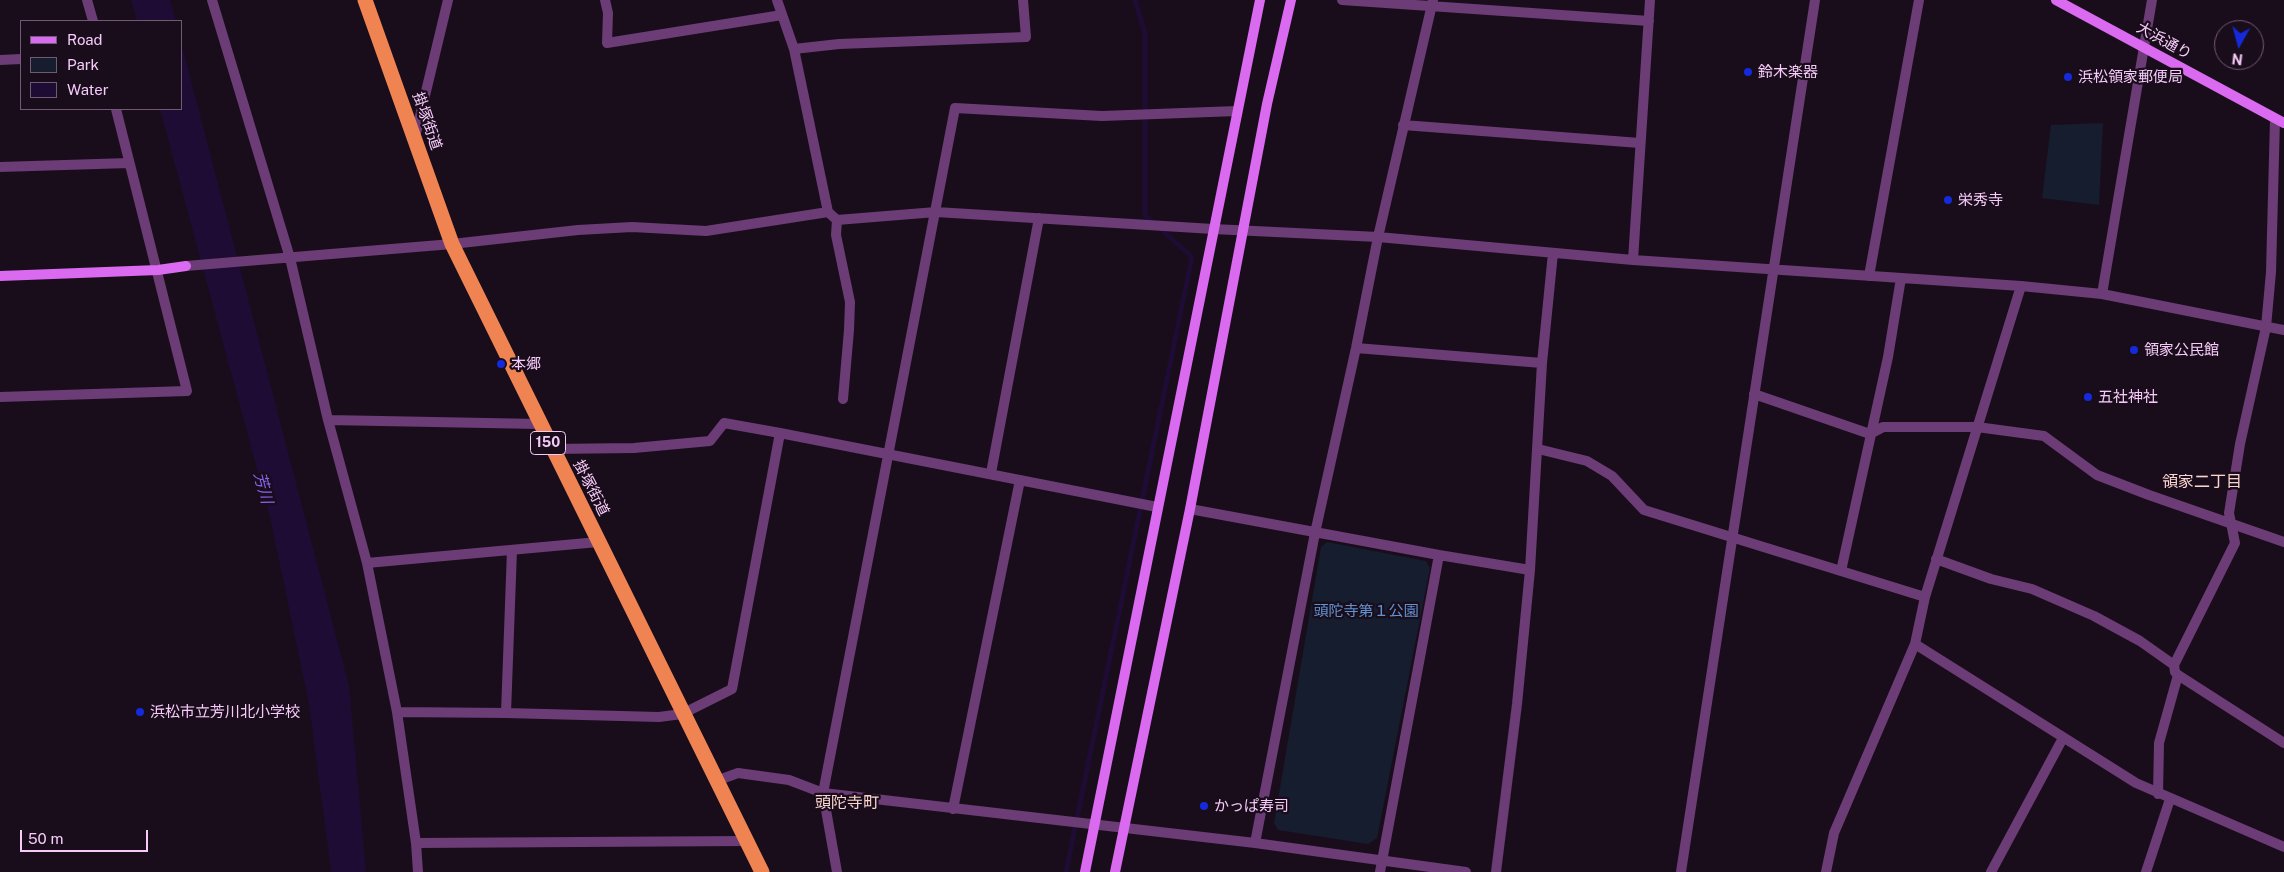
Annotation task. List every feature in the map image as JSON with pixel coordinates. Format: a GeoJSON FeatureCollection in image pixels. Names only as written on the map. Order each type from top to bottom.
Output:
{"type":"FeatureCollection","features":[{"type":"Feature","properties":{"kind":"highway","name":"掛塚街道"},"geometry":{"type":"LineString","coordinates":[[365,0],[452,244],[551,449],[762,872]]}},
{"type":"Feature","properties":{"kind":"street"},"geometry":{"type":"LineString","coordinates":[[87,0],[93,20]]}},
{"type":"Feature","properties":{"kind":"street"},"geometry":{"type":"LineString","coordinates":[[212,0],[290,258],[328,420],[366,563],[397,712],[416,844],[418,872]]}},
{"type":"Feature","properties":{"kind":"street"},"geometry":{"type":"LineString","coordinates":[[414,138],[448,0]]}},
{"type":"Feature","properties":{"kind":"street"},"geometry":{"type":"LineString","coordinates":[[605,0],[608,13],[607,43],[782,15]]}},
{"type":"Feature","properties":{"kind":"street"},"geometry":{"type":"LineString","coordinates":[[777,0],[794,49],[828,212],[837,220],[936,212],[1244,231],[1378,237],[1633,260],[2021,286],[2102,294],[2284,330]]}},
{"type":"Feature","properties":{"kind":"street"},"geometry":{"type":"LineString","coordinates":[[794,49],[839,44],[1026,36],[1023,0]]}},
{"type":"Feature","properties":{"kind":"street"},"geometry":{"type":"LineString","coordinates":[[1085,872],[1260,0]]}},
{"type":"Feature","properties":{"kind":"street"},"geometry":{"type":"LineString","coordinates":[[1115,872],[1122,828],[1190,509],[1267,104],[1291,0]]}},
{"type":"Feature","properties":{"kind":"street"},"geometry":{"type":"LineString","coordinates":[[1342,0],[1432,2],[1649,21]]}},
{"type":"Feature","properties":{"kind":"street"},"geometry":{"type":"LineString","coordinates":[[1633,260],[1650,0]]}},
{"type":"Feature","properties":{"kind":"street"},"geometry":{"type":"LineString","coordinates":[[1681,872],[1734,538],[1754,394],[1815,0]]}},
{"type":"Feature","properties":{"kind":"street"},"geometry":{"type":"LineString","coordinates":[[1869,276],[1919,0]]}},
{"type":"Feature","properties":{"kind":"street","name":"大浜通り"},"geometry":{"type":"LineString","coordinates":[[2056,0],[2280,121]]}},
{"type":"Feature","properties":{"kind":"street"},"geometry":{"type":"LineString","coordinates":[[2102,294],[2152,0]]}},
{"type":"Feature","properties":{"kind":"street"},"geometry":{"type":"LineString","coordinates":[[1255,843],[1315,533],[1356,348],[1378,237],[1432,2]]}},
{"type":"Feature","properties":{"kind":"street"},"geometry":{"type":"LineString","coordinates":[[0,60],[20,59]]}},
{"type":"Feature","properties":{"kind":"street"},"geometry":{"type":"LineString","coordinates":[[837,872],[823,794],[955,108],[1102,116],[1237,111]]}},
{"type":"Feature","properties":{"kind":"street"},"geometry":{"type":"LineString","coordinates":[[0,397],[187,391],[116,110]]}},
{"type":"Feature","properties":{"kind":"street"},"geometry":{"type":"LineString","coordinates":[[2280,121],[2266,327],[2240,444],[2228,512],[2235,544],[2174,664],[2178,675],[2284,743]]}},
{"type":"Feature","properties":{"kind":"street"},"geometry":{"type":"LineString","coordinates":[[1403,125],[1640,143]]}},
{"type":"Feature","properties":{"kind":"street"},"geometry":{"type":"LineString","coordinates":[[0,167],[129,163]]}},
{"type":"Feature","properties":{"kind":"street"},"geometry":{"type":"LineString","coordinates":[[0,276],[158,270],[186,266],[452,244],[578,230],[632,227],[706,230],[828,212]]}},
{"type":"Feature","properties":{"kind":"street"},"geometry":{"type":"LineString","coordinates":[[991,473],[1039,218]]}},
{"type":"Feature","properties":{"kind":"street"},"geometry":{"type":"LineString","coordinates":[[837,220],[836,235],[850,302],[850,330],[843,399]]}},
{"type":"Feature","properties":{"kind":"street"},"geometry":{"type":"LineString","coordinates":[[1496,872],[1517,704],[1530,570],[1542,363],[1553,253]]}},
{"type":"Feature","properties":{"kind":"street"},"geometry":{"type":"LineString","coordinates":[[1841,571],[1888,357],[1901,278]]}},
{"type":"Feature","properties":{"kind":"street"},"geometry":{"type":"LineString","coordinates":[[1826,872],[1834,833],[1915,644],[1924,597],[2021,286]]}},
{"type":"Feature","properties":{"kind":"street"},"geometry":{"type":"LineString","coordinates":[[1356,348],[1542,363]]}},
{"type":"Feature","properties":{"kind":"street"},"geometry":{"type":"LineString","coordinates":[[1754,394],[1870,434],[1883,428],[1977,427],[2044,436],[2097,475],[2284,542]]}},
{"type":"Feature","properties":{"kind":"street"},"geometry":{"type":"LineString","coordinates":[[328,420],[539,424]]}},
{"type":"Feature","properties":{"kind":"street"},"geometry":{"type":"LineString","coordinates":[[551,449],[634,448],[710,441],[724,423],[888,453],[1157,507]]}},
{"type":"Feature","properties":{"kind":"street"},"geometry":{"type":"LineString","coordinates":[[397,712],[659,717],[682,714],[732,689],[780,433]]}},
{"type":"Feature","properties":{"kind":"street"},"geometry":{"type":"LineString","coordinates":[[1538,449],[1587,461],[1612,476],[1644,510],[1924,597]]}},
{"type":"Feature","properties":{"kind":"street"},"geometry":{"type":"LineString","coordinates":[[953,809],[1020,480]]}},
{"type":"Feature","properties":{"kind":"street"},"geometry":{"type":"LineString","coordinates":[[1190,509],[1315,533],[1530,570]]}},
{"type":"Feature","properties":{"kind":"street"},"geometry":{"type":"LineString","coordinates":[[366,563],[598,542]]}},
{"type":"Feature","properties":{"kind":"street"},"geometry":{"type":"LineString","coordinates":[[506,713],[512,550]]}},
{"type":"Feature","properties":{"kind":"street"},"geometry":{"type":"LineString","coordinates":[[1380,872],[1439,555]]}},
{"type":"Feature","properties":{"kind":"street"},"geometry":{"type":"LineString","coordinates":[[1936,559],[1991,579],[2032,589],[2094,616],[2140,641],[2174,664]]}},
{"type":"Feature","properties":{"kind":"street"},"geometry":{"type":"LineString","coordinates":[[1915,644],[2118,773],[2158,794],[2284,847]]}},
{"type":"Feature","properties":{"kind":"street"},"geometry":{"type":"LineString","coordinates":[[2158,794],[2159,743],[2178,675]]}},
{"type":"Feature","properties":{"kind":"street"},"geometry":{"type":"LineString","coordinates":[[1991,872],[2063,738]]}},
{"type":"Feature","properties":{"kind":"street"},"geometry":{"type":"LineString","coordinates":[[716,781],[738,773],[789,780],[823,794],[1255,843],[1466,872]]}},
{"type":"Feature","properties":{"kind":"street"},"geometry":{"type":"LineString","coordinates":[[2146,872],[2170,799]]}},
{"type":"Feature","properties":{"kind":"street"},"geometry":{"type":"LineString","coordinates":[[416,844],[746,841]]}},
{"type":"Feature","properties":{"kind":"green space"},"geometry":{"type":"Polygon","coordinates":[[[2103,123],[2099,205],[2042,198],[2051,125],[2103,123]]]}},
{"type":"Feature","properties":{"kind":"green space","name":"頭陀寺第１公園"},"geometry":{"type":"Polygon","coordinates":[[[1327,542],[1426,561],[1430,568],[1377,838],[1368,844],[1278,830],[1274,823],[1321,547],[1327,542]]]}},
{"type":"Feature","properties":{"kind":"water"},"geometry":{"type":"Polygon","coordinates":[[[131,0],[170,0],[176,20],[137,20],[131,0]]]}},
{"type":"Feature","properties":{"kind":"water","name":"芳川"},"geometry":{"type":"Polygon","coordinates":[[[182,46],[349,686],[366,872],[331,872],[309,704],[270,517],[160,110],[182,110],[182,46]]]}},
{"type":"Feature","properties":{"kind":"waterway"},"geometry":{"type":"LineString","coordinates":[[1066,872],[1192,257],[1145,215],[1145,33],[1135,0]]}},
{"type":"Feature","properties":{"kind":"place","name":"鈴木楽器"},"geometry":{"type":"Point","coordinates":[1748,72]}},
{"type":"Feature","properties":{"kind":"place","name":"浜松領家郵便局"},"geometry":{"type":"Point","coordinates":[2068,77]}},
{"type":"Feature","properties":{"kind":"place","name":"栄秀寺"},"geometry":{"type":"Point","coordinates":[1948,200]}},
{"type":"Feature","properties":{"kind":"place","name":"領家公民館"},"geometry":{"type":"Point","coordinates":[2134,350]}},
{"type":"Feature","properties":{"kind":"place","name":"本郷"},"geometry":{"type":"Point","coordinates":[501,364]}},
{"type":"Feature","properties":{"kind":"place","name":"五社神社"},"geometry":{"type":"Point","coordinates":[2088,397]}},
{"type":"Feature","properties":{"kind":"place","name":"浜松市立芳川北小学校"},"geometry":{"type":"Point","coordinates":[140,712]}},
{"type":"Feature","properties":{"kind":"place","name":"かっぱ寿司"},"geometry":{"type":"Point","coordinates":[1204,806]}},
{"type":"Feature","properties":{"kind":"district","name":"領家二丁目"},"geometry":{"type":"Point","coordinates":[2202,482]}},
{"type":"Feature","properties":{"kind":"district","name":"頭陀寺町"},"geometry":{"type":"Point","coordinates":[847,803]}}]}
